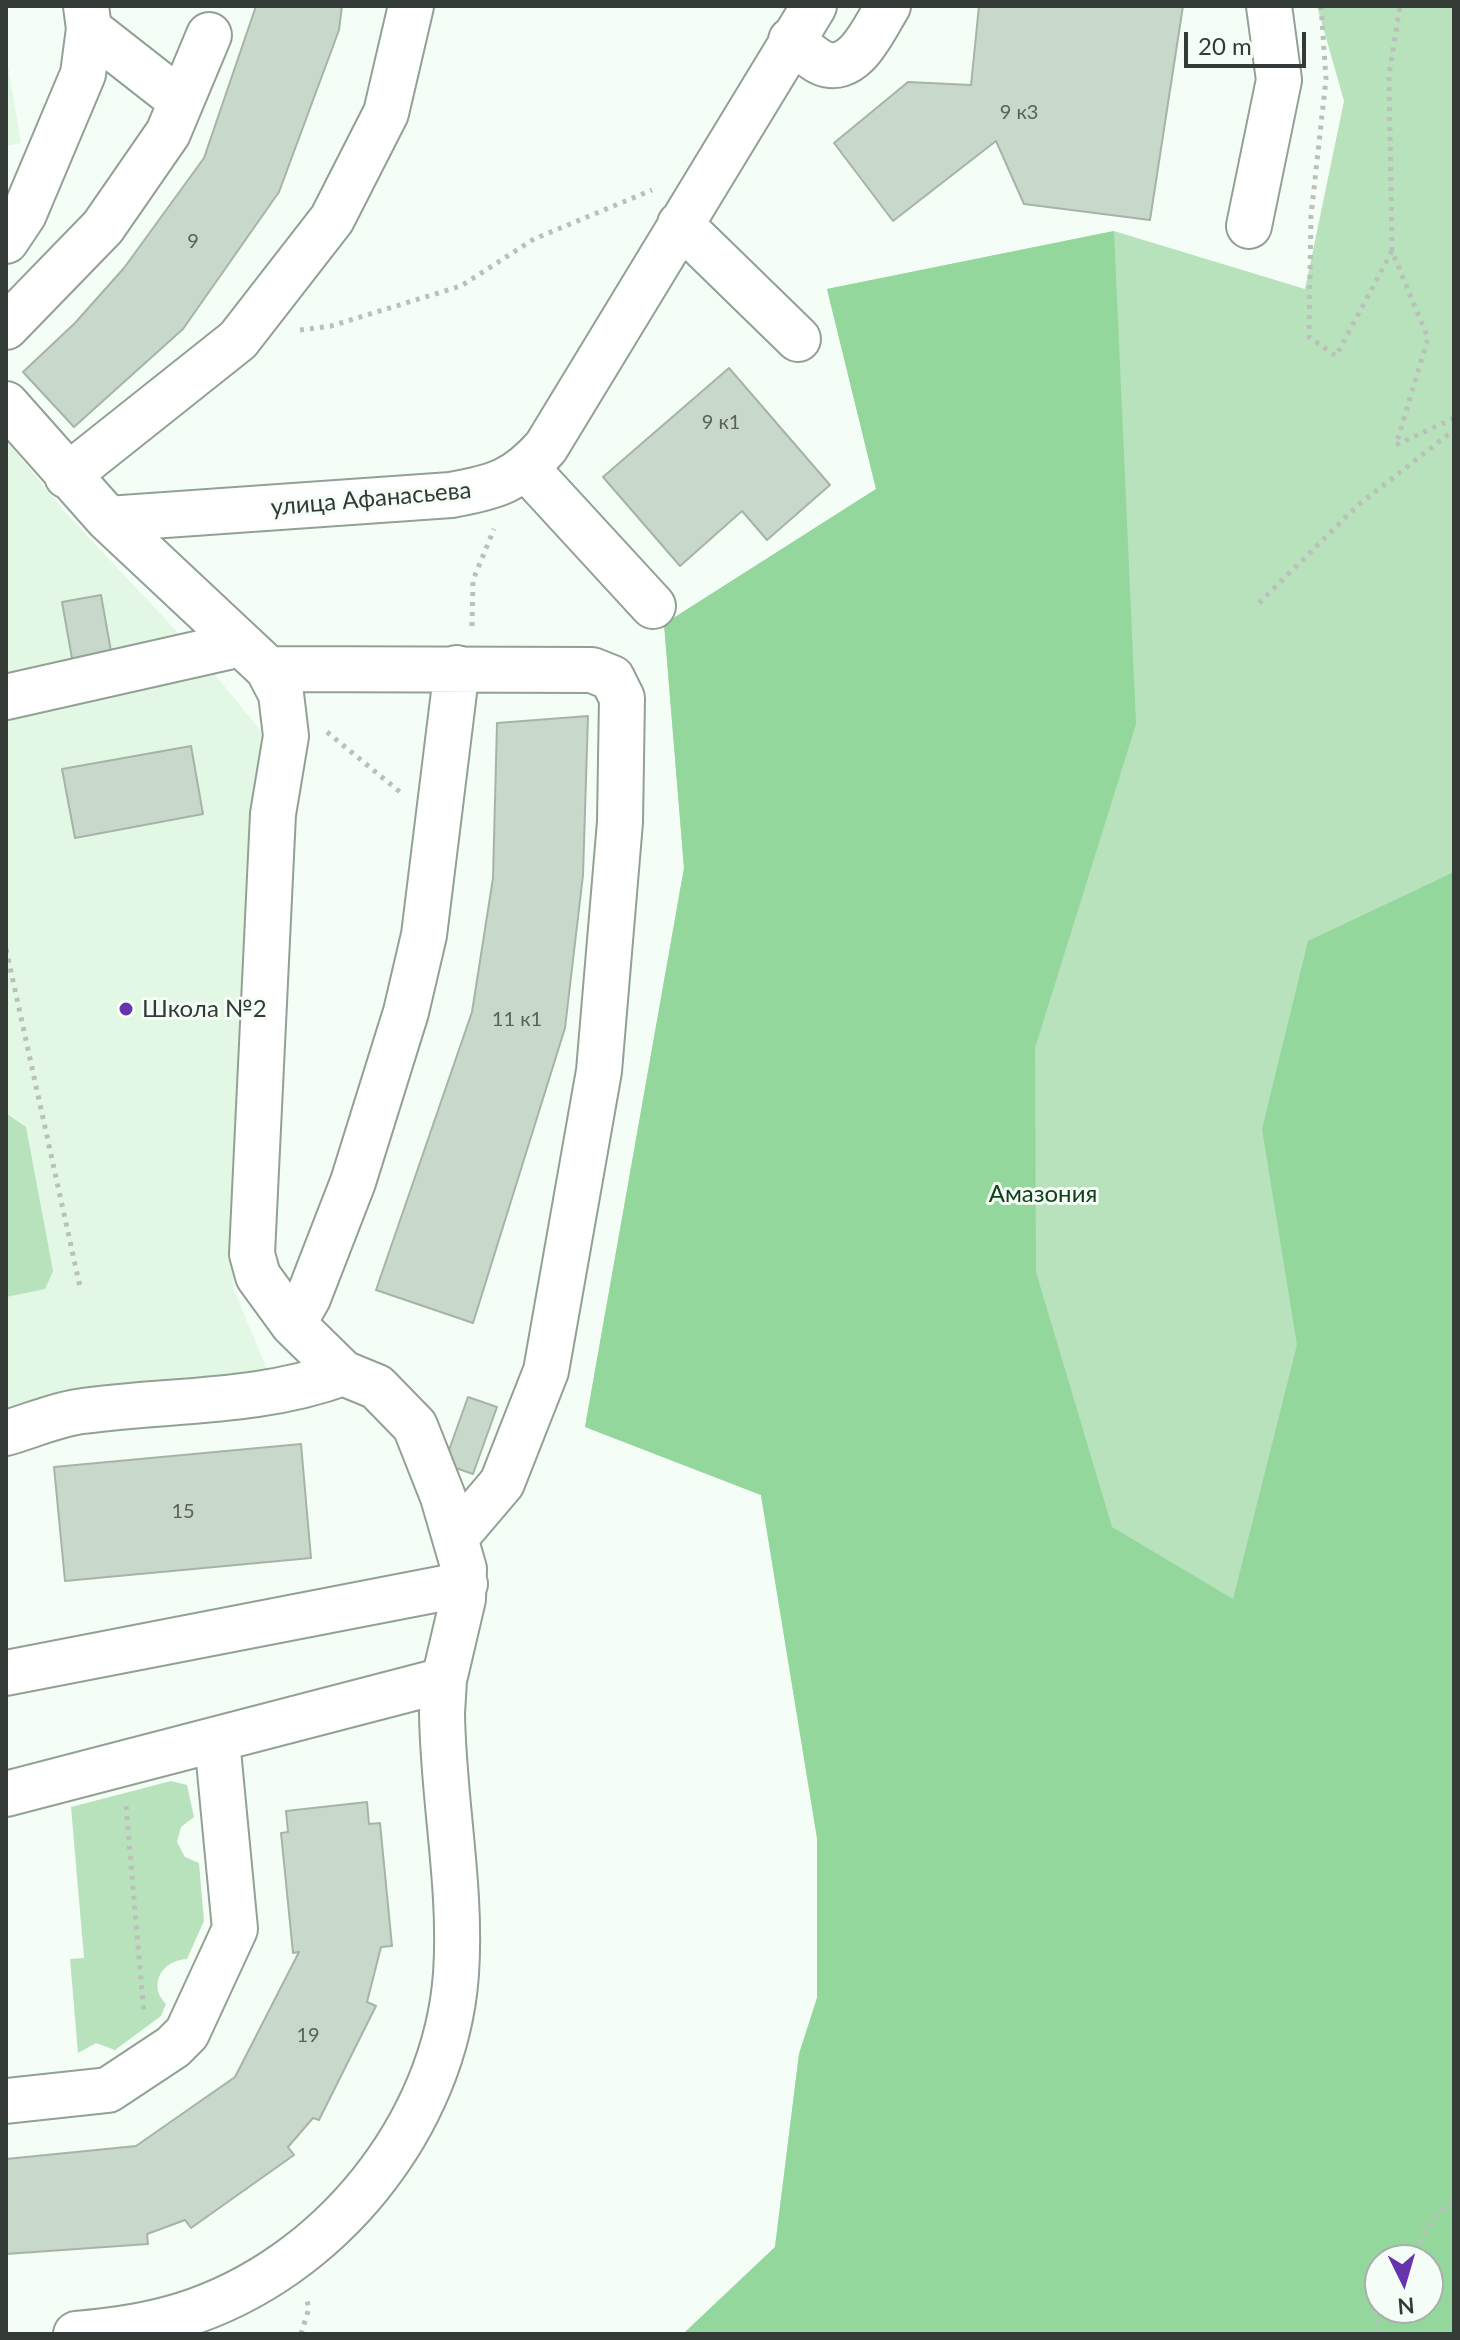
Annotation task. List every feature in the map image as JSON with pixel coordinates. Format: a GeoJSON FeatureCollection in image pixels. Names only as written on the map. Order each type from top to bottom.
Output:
{"type":"FeatureCollection","features":[{"type":"Feature","properties":{"kind":"street"},"geometry":{"type":"LineString","coordinates":[[67,476],[238,340],[332,219],[386,113],[411,6]]}},
{"type":"Feature","properties":{"kind":"street"},"geometry":{"type":"LineString","coordinates":[[802,23],[823,63],[841,65],[855,57],[888,6]]}},
{"type":"Feature","properties":{"kind":"street"},"geometry":{"type":"LineString","coordinates":[[1249,226],[1279,80],[1269,6]]}},
{"type":"Feature","properties":{"kind":"street"},"geometry":{"type":"LineString","coordinates":[[87,18],[181,101]]}},
{"type":"Feature","properties":{"kind":"street"},"geometry":{"type":"LineString","coordinates":[[6,241],[24,214],[83,74],[87,18]]}},
{"type":"Feature","properties":{"kind":"street","name":"улица Афанасьева"},"geometry":{"type":"LineString","coordinates":[[108,519],[451,495],[497,487],[527,469],[546,447],[802,23]]}},
{"type":"Feature","properties":{"kind":"street"},"geometry":{"type":"LineString","coordinates":[[6,327],[103,227],[168,133],[209,35]]}},
{"type":"Feature","properties":{"kind":"street"},"geometry":{"type":"LineString","coordinates":[[680,224],[798,339]]}},
{"type":"Feature","properties":{"kind":"street"},"geometry":{"type":"LineString","coordinates":[[6,404],[108,519],[263,669],[286,736],[273,814],[252,1254],[258,1276],[293,1324],[343,1373],[377,1387],[415,1426],[456,1537],[465,1584],[444,1680],[442,1731],[456,1973],[440,2054],[404,2135],[374,2179],[343,2215],[307,2247],[248,2287],[184,2315],[129,2329],[76,2334]]}},
{"type":"Feature","properties":{"kind":"street"},"geometry":{"type":"LineString","coordinates":[[527,469],[653,606]]}},
{"type":"Feature","properties":{"kind":"street"},"geometry":{"type":"LineString","coordinates":[[293,1324],[308,1298],[353,1182],[406,1012],[424,935],[457,668]]}},
{"type":"Feature","properties":{"kind":"street"},"geometry":{"type":"LineString","coordinates":[[6,697],[263,669],[592,670],[612,678],[622,698],[620,822],[599,1071],[546,1371],[502,1483],[456,1537]]}},
{"type":"Feature","properties":{"kind":"street"},"geometry":{"type":"LineString","coordinates":[[6,1433],[79,1411],[268,1393],[306,1387],[343,1373]]}},
{"type":"Feature","properties":{"kind":"street"},"geometry":{"type":"LineString","coordinates":[[6,1673],[465,1584]]}},
{"type":"Feature","properties":{"kind":"street"},"geometry":{"type":"LineString","coordinates":[[6,1794],[444,1680]]}},
{"type":"Feature","properties":{"kind":"street"},"geometry":{"type":"LineString","coordinates":[[6,2101],[101,2092],[148,2064],[187,2033],[235,1929],[217,1740]]}},
{"type":"Feature","properties":{"kind":"path"},"geometry":{"type":"LineString","coordinates":[[1321,6],[1326,79],[1311,216],[1309,337],[1336,356],[1392,251]]}},
{"type":"Feature","properties":{"kind":"path"},"geometry":{"type":"LineString","coordinates":[[1400,6],[1389,75],[1392,251],[1428,338],[1396,445],[1454,418]]}},
{"type":"Feature","properties":{"kind":"path"},"geometry":{"type":"LineString","coordinates":[[238,340],[331,326],[461,286],[534,239],[716,164]]}},
{"type":"Feature","properties":{"kind":"path"},"geometry":{"type":"LineString","coordinates":[[1259,603],[1357,506],[1454,430]]}},
{"type":"Feature","properties":{"kind":"path"},"geometry":{"type":"LineString","coordinates":[[472,625],[473,580],[483,549],[527,469]]}},
{"type":"Feature","properties":{"kind":"path"},"geometry":{"type":"LineString","coordinates":[[263,669],[402,794]]}},
{"type":"Feature","properties":{"kind":"path"},"geometry":{"type":"LineString","coordinates":[[6,949],[80,1287]]}},
{"type":"Feature","properties":{"kind":"path"},"geometry":{"type":"LineString","coordinates":[[122,1765],[148,2064]]}},
{"type":"Feature","properties":{"kind":"path"},"geometry":{"type":"LineString","coordinates":[[1418,2244],[1434,2217],[1454,2199]]}},
{"type":"Feature","properties":{"kind":"shaded area"},"geometry":{"type":"Polygon","coordinates":[[[6,54],[21,143],[6,146],[6,54]]]}},
{"type":"Feature","properties":{"kind":"shaded area","name":"Школа №2"},"geometry":{"type":"Polygon","coordinates":[[[6,440],[66,513],[199,655],[261,731],[233,1287],[268,1372],[6,1416],[6,440]]]}},
{"type":"Feature","properties":{"kind":"green space","name":"Амазония"},"geometry":{"type":"Polygon","coordinates":[[[1317,6],[1454,6],[1454,2334],[683,2334],[775,2247],[799,2054],[817,1998],[817,1838],[761,1495],[585,1427],[684,868],[664,624],[876,489],[827,289],[1114,231],[1305,289],[1344,101],[1317,6]]]}},
{"type":"Feature","properties":{"kind":"green space","name":"Амазония"},"geometry":{"type":"Polygon","coordinates":[[[1114,231],[1136,724],[1035,1048],[1036,1272],[1112,1527],[1233,1599],[1297,1345],[1262,1129],[1308,941],[1454,872],[1454,2334],[683,2334],[775,2247],[799,2054],[817,1998],[817,1838],[761,1495],[585,1427],[684,868],[664,624],[876,489],[827,289],[1114,231]]]}},
{"type":"Feature","properties":{"kind":"green space"},"geometry":{"type":"Polygon","coordinates":[[[7,1114],[26,1127],[53,1271],[45,1289],[6,1297],[7,1114]]]}},
{"type":"Feature","properties":{"kind":"green space"},"geometry":{"type":"Polygon","coordinates":[[[171,1781],[187,1785],[194,1817],[181,1827],[177,1842],[185,1857],[199,1863],[204,1921],[187,1959],[170,1964],[160,1975],[158,1989],[166,2004],[161,2016],[115,2050],[96,2043],[78,2053],[70,1959],[84,1958],[71,1807],[171,1781]]]}},
{"type":"Feature","properties":{"kind":"building"},"geometry":{"type":"Polygon","coordinates":[[[256,6],[342,6],[339,30],[279,192],[183,329],[74,427],[23,372],[75,323],[124,268],[204,158],[256,6]]]}},
{"type":"Feature","properties":{"kind":"building"},"geometry":{"type":"Polygon","coordinates":[[[979,6],[1183,6],[1150,220],[1024,204],[996,141],[893,221],[834,143],[908,82],[971,85],[979,6]]]}},
{"type":"Feature","properties":{"kind":"building"},"geometry":{"type":"Polygon","coordinates":[[[729,368],[830,485],[767,540],[742,511],[680,566],[603,477],[729,368]]]}},
{"type":"Feature","properties":{"kind":"building"},"geometry":{"type":"Polygon","coordinates":[[[101,595],[112,657],[73,664],[62,602],[101,595]]]}},
{"type":"Feature","properties":{"kind":"building"},"geometry":{"type":"Polygon","coordinates":[[[588,716],[583,875],[565,1028],[473,1323],[376,1290],[472,1012],[493,878],[497,723],[588,716]]]}},
{"type":"Feature","properties":{"kind":"building"},"geometry":{"type":"Polygon","coordinates":[[[191,746],[203,814],[75,838],[62,769],[191,746]]]}},
{"type":"Feature","properties":{"kind":"building"},"geometry":{"type":"Polygon","coordinates":[[[468,1397],[497,1407],[473,1474],[444,1464],[468,1397]]]}},
{"type":"Feature","properties":{"kind":"building"},"geometry":{"type":"Polygon","coordinates":[[[301,1444],[311,1558],[65,1581],[54,1467],[301,1444]]]}},
{"type":"Feature","properties":{"kind":"building"},"geometry":{"type":"Polygon","coordinates":[[[367,1802],[369,1824],[380,1823],[392,1946],[381,1947],[367,2002],[376,2006],[319,2120],[313,2118],[288,2147],[294,2155],[191,2228],[185,2220],[147,2234],[148,2244],[6,2254],[6,2159],[136,2146],[235,2077],[299,1952],[293,1953],[281,1833],[288,1832],[286,1811],[367,1802]]]}},
{"type":"Feature","properties":{"kind":"place","name":"Школа №2"},"geometry":{"type":"Point","coordinates":[126,1009]}}]}
